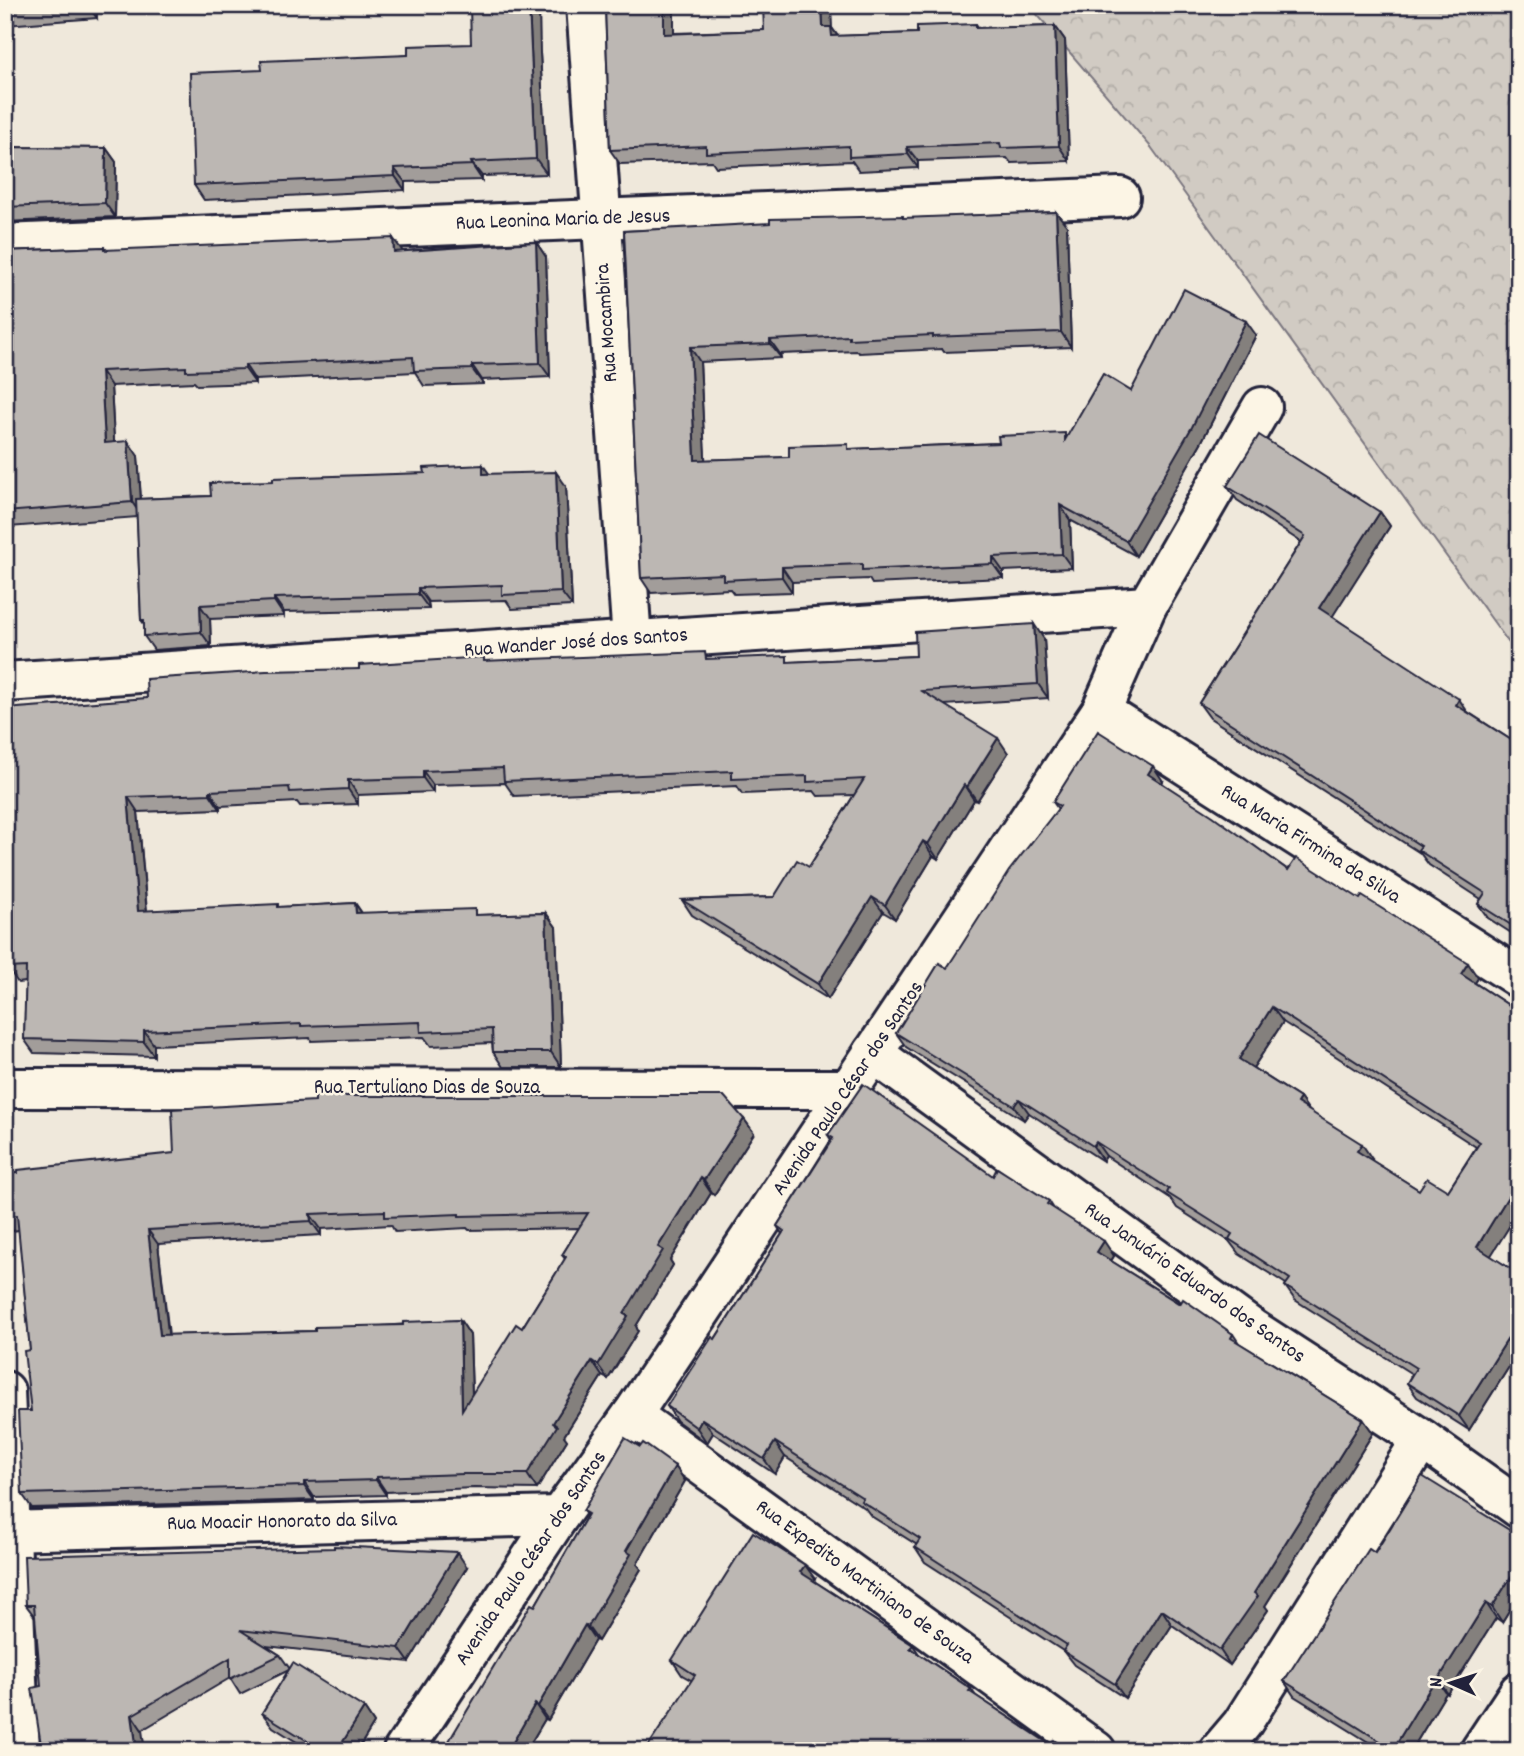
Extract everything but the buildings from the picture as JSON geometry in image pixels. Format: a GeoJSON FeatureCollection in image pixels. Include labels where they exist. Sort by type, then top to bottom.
{"type":"FeatureCollection","features":[{"type":"Feature","properties":{"kind":"street","name":"Rua Mocambira"},"geometry":{"type":"LineString","coordinates":[[586,5],[632,640]]}},
{"type":"Feature","properties":{"kind":"street","name":"Rua Leonina Maria de Jesus"},"geometry":{"type":"LineString","coordinates":[[5,244],[1120,197]]}},
{"type":"Feature","properties":{"kind":"street","name":"Avenida Paulo César dos Santos"},"geometry":{"type":"LineString","coordinates":[[403,1751],[559,1516],[632,1415],[1101,711],[1147,606],[1262,407]]}},
{"type":"Feature","properties":{"kind":"street","name":"Rua Wander José dos Santos"},"geometry":{"type":"LineString","coordinates":[[5,682],[1147,606]]}},
{"type":"Feature","properties":{"kind":"street","name":"Rua Maria Firmina da Silva"},"geometry":{"type":"LineString","coordinates":[[1101,711],[1519,978]]}},
{"type":"Feature","properties":{"kind":"street","name":"Rua Januário Eduardo dos Santos"},"geometry":{"type":"LineString","coordinates":[[873,1053],[1254,1330],[1422,1439],[1519,1508]]}},
{"type":"Feature","properties":{"kind":"street","name":"Rua Tertuliano Dias de Souza"},"geometry":{"type":"LineString","coordinates":[[5,1088],[848,1089]]}},
{"type":"Feature","properties":{"kind":"street"},"geometry":{"type":"LineString","coordinates":[[5,1391],[7,1531],[20,1751]]}},
{"type":"Feature","properties":{"kind":"street","name":"Rua Expedito Martiniano de Souza"},"geometry":{"type":"LineString","coordinates":[[632,1415],[1097,1751]]}},
{"type":"Feature","properties":{"kind":"street"},"geometry":{"type":"LineString","coordinates":[[1219,1751],[1242,1724],[1422,1439]]}},
{"type":"Feature","properties":{"kind":"street","name":"Rua Moacir Honorato da Silva"},"geometry":{"type":"LineString","coordinates":[[7,1531],[559,1516]]}},
{"type":"Feature","properties":{"kind":"street"},"geometry":{"type":"LineString","coordinates":[[1480,1751],[1519,1692]]}},
{"type":"Feature","properties":{"kind":"green space"},"geometry":{"type":"Polygon","coordinates":[[[1029,5],[1519,5],[1519,657],[1151,147],[1029,5]]]}}]}
